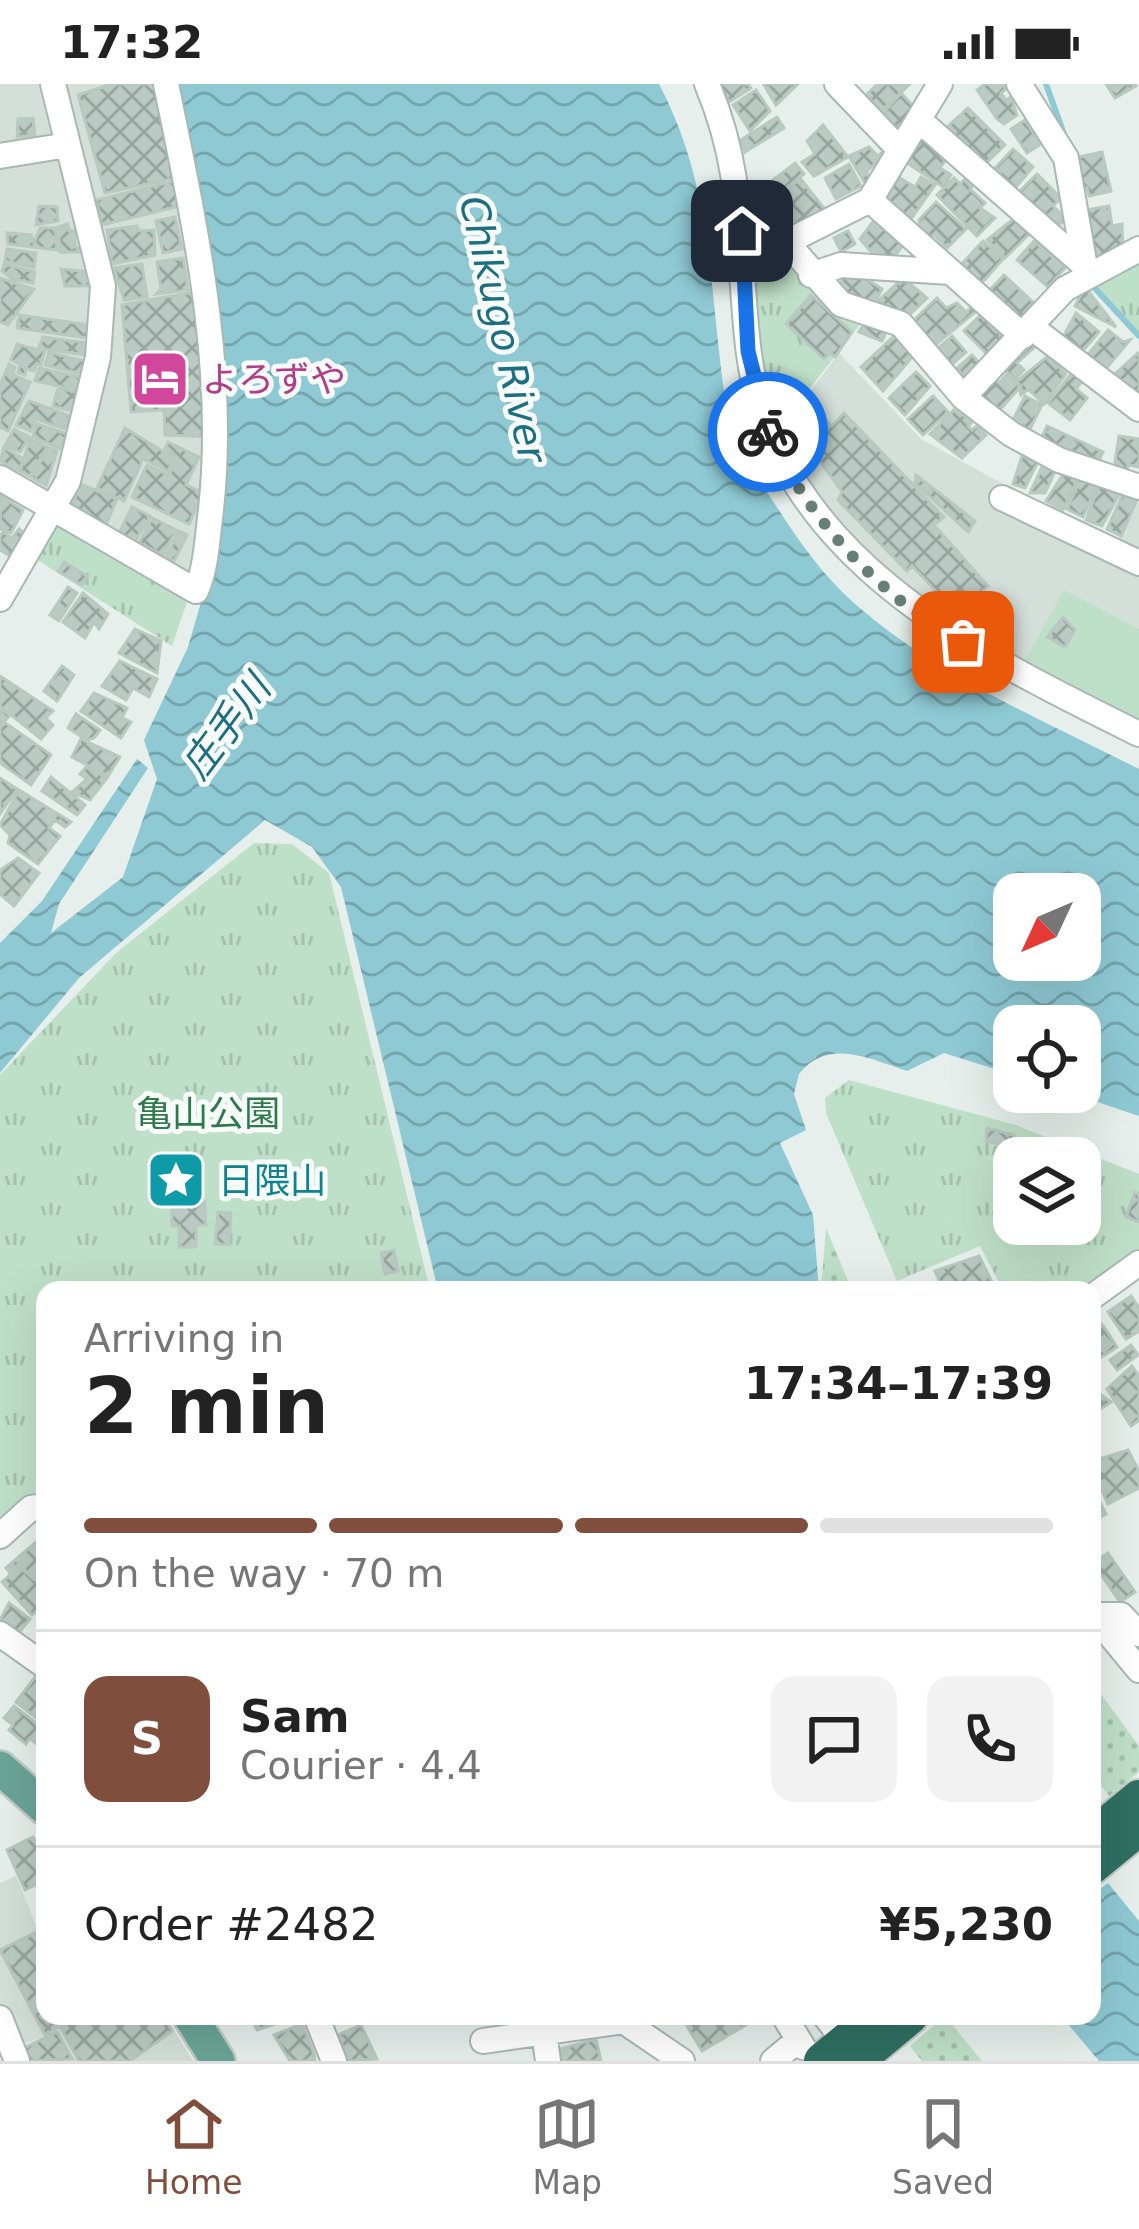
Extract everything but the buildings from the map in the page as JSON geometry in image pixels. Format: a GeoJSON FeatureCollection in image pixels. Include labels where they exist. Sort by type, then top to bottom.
{"type":"FeatureCollection","features":[{"type":"Feature","properties":{"kind":"highway"},"geometry":{"type":"LineString","coordinates":[[1101,1830],[1139,1798]]}},
{"type":"Feature","properties":{"kind":"highway"},"geometry":{"type":"LineString","coordinates":[[1101,1859],[1139,1828]]}},
{"type":"Feature","properties":{"kind":"highway"},"geometry":{"type":"LineString","coordinates":[[843,2044],[888,2025]]}},
{"type":"Feature","properties":{"kind":"main road"},"geometry":{"type":"LineString","coordinates":[[0,1768],[36,1800]]}},
{"type":"Feature","properties":{"kind":"main road"},"geometry":{"type":"LineString","coordinates":[[196,2025],[218,2061]]}},
{"type":"Feature","properties":{"kind":"street"},"geometry":{"type":"LineString","coordinates":[[0,599],[68,481],[98,357],[103,286],[53,84]]}},
{"type":"Feature","properties":{"kind":"street"},"geometry":{"type":"LineString","coordinates":[[0,478],[196,591],[216,464],[215,404],[203,286],[166,84]]}},
{"type":"Feature","properties":{"kind":"street"},"geometry":{"type":"LineString","coordinates":[[707,84],[736,166],[748,351],[765,426],[778,455],[845,548],[948,634],[1139,734]]}},
{"type":"Feature","properties":{"kind":"street"},"geometry":{"type":"LineString","coordinates":[[837,84],[900,150]]}},
{"type":"Feature","properties":{"kind":"street"},"geometry":{"type":"LineString","coordinates":[[745,263],[869,200],[940,84]]}},
{"type":"Feature","properties":{"kind":"street"},"geometry":{"type":"LineString","coordinates":[[1019,84],[1066,158],[1085,270]]}},
{"type":"Feature","properties":{"kind":"street"},"geometry":{"type":"LineString","coordinates":[[919,120],[1085,270]]}},
{"type":"Feature","properties":{"kind":"street"},"geometry":{"type":"LineString","coordinates":[[0,156],[68,145]]}},
{"type":"Feature","properties":{"kind":"street"},"geometry":{"type":"LineString","coordinates":[[869,200],[1027,331],[1139,409]]}},
{"type":"Feature","properties":{"kind":"street"},"geometry":{"type":"LineString","coordinates":[[788,244],[841,304],[901,324],[963,397],[1011,434],[1058,460],[1139,487]]}},
{"type":"Feature","properties":{"kind":"street"},"geometry":{"type":"LineString","coordinates":[[963,397],[1085,270],[1139,249]]}},
{"type":"Feature","properties":{"kind":"street"},"geometry":{"type":"LineString","coordinates":[[811,274],[841,265],[952,272]]}},
{"type":"Feature","properties":{"kind":"street"},"geometry":{"type":"LineString","coordinates":[[1002,498],[1139,563]]}},
{"type":"Feature","properties":{"kind":"street"},"geometry":{"type":"LineString","coordinates":[[1101,1291],[1138,1268]]}},
{"type":"Feature","properties":{"kind":"street"},"geometry":{"type":"LineString","coordinates":[[0,1536],[36,1507]]}},
{"type":"Feature","properties":{"kind":"street"},"geometry":{"type":"LineString","coordinates":[[1101,1614],[1121,1615],[1139,1634]]}},
{"type":"Feature","properties":{"kind":"street"},"geometry":{"type":"LineString","coordinates":[[1101,1624],[1139,1670]]}},
{"type":"Feature","properties":{"kind":"street"},"geometry":{"type":"LineString","coordinates":[[0,1634],[36,1660]]}},
{"type":"Feature","properties":{"kind":"street"},"geometry":{"type":"LineString","coordinates":[[0,2018],[17,2061]]}},
{"type":"Feature","properties":{"kind":"street"},"geometry":{"type":"LineString","coordinates":[[320,2025],[334,2061]]}},
{"type":"Feature","properties":{"kind":"street"},"geometry":{"type":"LineString","coordinates":[[483,2041],[585,2025]]}},
{"type":"Feature","properties":{"kind":"street"},"geometry":{"type":"LineString","coordinates":[[629,2025],[682,2061]]}},
{"type":"Feature","properties":{"kind":"street"},"geometry":{"type":"LineString","coordinates":[[803,2025],[843,2044]]}},
{"type":"Feature","properties":{"kind":"street"},"geometry":{"type":"LineString","coordinates":[[544,2032],[548,2061]]}},
{"type":"Feature","properties":{"kind":"street"},"geometry":{"type":"LineString","coordinates":[[773,2061],[843,2044]]}},
{"type":"Feature","properties":{"kind":"shaded area"},"geometry":{"type":"Polygon","coordinates":[[[0,84],[52,84],[105,287],[55,84],[165,84],[215,405],[196,590],[0,477],[0,84]]]}},
{"type":"Feature","properties":{"kind":"shaded area"},"geometry":{"type":"Polygon","coordinates":[[[839,353],[921,439],[1115,545],[1139,501],[1139,726],[950,631],[849,546],[777,436],[839,353]]]}},
{"type":"Feature","properties":{"kind":"shaded area"},"geometry":{"type":"Polygon","coordinates":[[[16,1876],[36,1926],[36,2025],[171,2025],[193,2061],[73,2061],[58,2031],[15,2048],[0,2009],[0,1883],[16,1876]]]}},
{"type":"Feature","properties":{"kind":"green space"},"geometry":{"type":"Polygon","coordinates":[[[786,252],[865,318],[777,430],[766,414],[750,267],[786,252]]]}},
{"type":"Feature","properties":{"kind":"green space"},"geometry":{"type":"Polygon","coordinates":[[[1139,252],[1139,333],[1124,322],[1090,278],[1139,252]]]}},
{"type":"Feature","properties":{"kind":"green space"},"geometry":{"type":"Polygon","coordinates":[[[54,508],[190,593],[172,646],[28,554],[54,508]]]}},
{"type":"Feature","properties":{"kind":"green space"},"geometry":{"type":"Polygon","coordinates":[[[1064,590],[1139,629],[1139,721],[1025,660],[1064,590]]]}},
{"type":"Feature","properties":{"kind":"green space","name":"亀山公園"},"geometry":{"type":"Polygon","coordinates":[[[254,843],[292,844],[329,873],[428,1281],[36,1281],[36,1513],[0,1544],[0,1075],[116,953],[254,843]]]}},
{"type":"Feature","properties":{"kind":"green space"},"geometry":{"type":"Polygon","coordinates":[[[849,1080],[1046,1137],[993,1137],[993,1245],[1101,1245],[1101,1159],[1139,1174],[1139,1255],[1101,1283],[998,1281],[980,1246],[897,1281],[826,1113],[825,1098],[849,1080]]]}},
{"type":"Feature","properties":{"kind":"green space"},"geometry":{"type":"Polygon","coordinates":[[[826,1228],[848,1281],[822,1281],[826,1228]]]}},
{"type":"Feature","properties":{"kind":"green space"},"geometry":{"type":"Polygon","coordinates":[[[1101,1694],[1139,1746],[1139,1772],[1109,1796],[1101,1786],[1101,1694]]]}},
{"type":"Feature","properties":{"kind":"green space"},"geometry":{"type":"Polygon","coordinates":[[[934,2025],[952,2025],[982,2061],[922,2061],[910,2046],[934,2025]]]}},
{"type":"Feature","properties":{"kind":"water"},"geometry":{"type":"Polygon","coordinates":[[[172,84],[659,84],[691,163],[700,202],[729,416],[749,463],[798,538],[829,579],[885,629],[991,695],[1139,769],[1139,1116],[1101,1103],[1101,1005],[993,1005],[993,1068],[944,1053],[907,1071],[864,1057],[836,1054],[810,1063],[799,1074],[794,1094],[806,1130],[780,1143],[813,1215],[818,1281],[436,1281],[341,887],[312,847],[265,820],[79,978],[0,1073],[0,943],[42,901],[137,759],[148,768],[59,904],[51,933],[123,877],[157,779],[144,740],[188,647],[206,585],[221,470],[172,84]]]}},
{"type":"Feature","properties":{"kind":"water"},"geometry":{"type":"Polygon","coordinates":[[[1108,1883],[1139,1921],[1139,2061],[1099,2061],[1069,2025],[1101,2025],[1101,1888],[1108,1883]]]}},
{"type":"Feature","properties":{"kind":"waterway"},"geometry":{"type":"LineString","coordinates":[[1046,84],[1065,137]]}},
{"type":"Feature","properties":{"kind":"waterway"},"geometry":{"type":"LineString","coordinates":[[1091,284],[1139,336]]}},
{"type":"Feature","properties":{"kind":"way so far"},"geometry":{"type":"LineString","coordinates":[[768,432],[778,455],[845,548],[888,588],[963,642]]}},
{"type":"Feature","properties":{"kind":"place","name":"よろずや"},"geometry":{"type":"Point","coordinates":[160,379]}},
{"type":"Feature","properties":{"kind":"place","name":"日隈山"},"geometry":{"type":"Point","coordinates":[176,1180]}},
{"type":"Feature","properties":{"kind":"route"},"geometry":{"type":"LineString","coordinates":[[742,231],[748,351],[768,432]]}},
{"type":"Feature","properties":{"kind":"water label","name":"Chikugo River"},"geometry":{"type":"Point","coordinates":[503,329]}},
{"type":"Feature","properties":{"kind":"water label","name":"庄手川"},"geometry":{"type":"Point","coordinates":[226,727]}}]}
